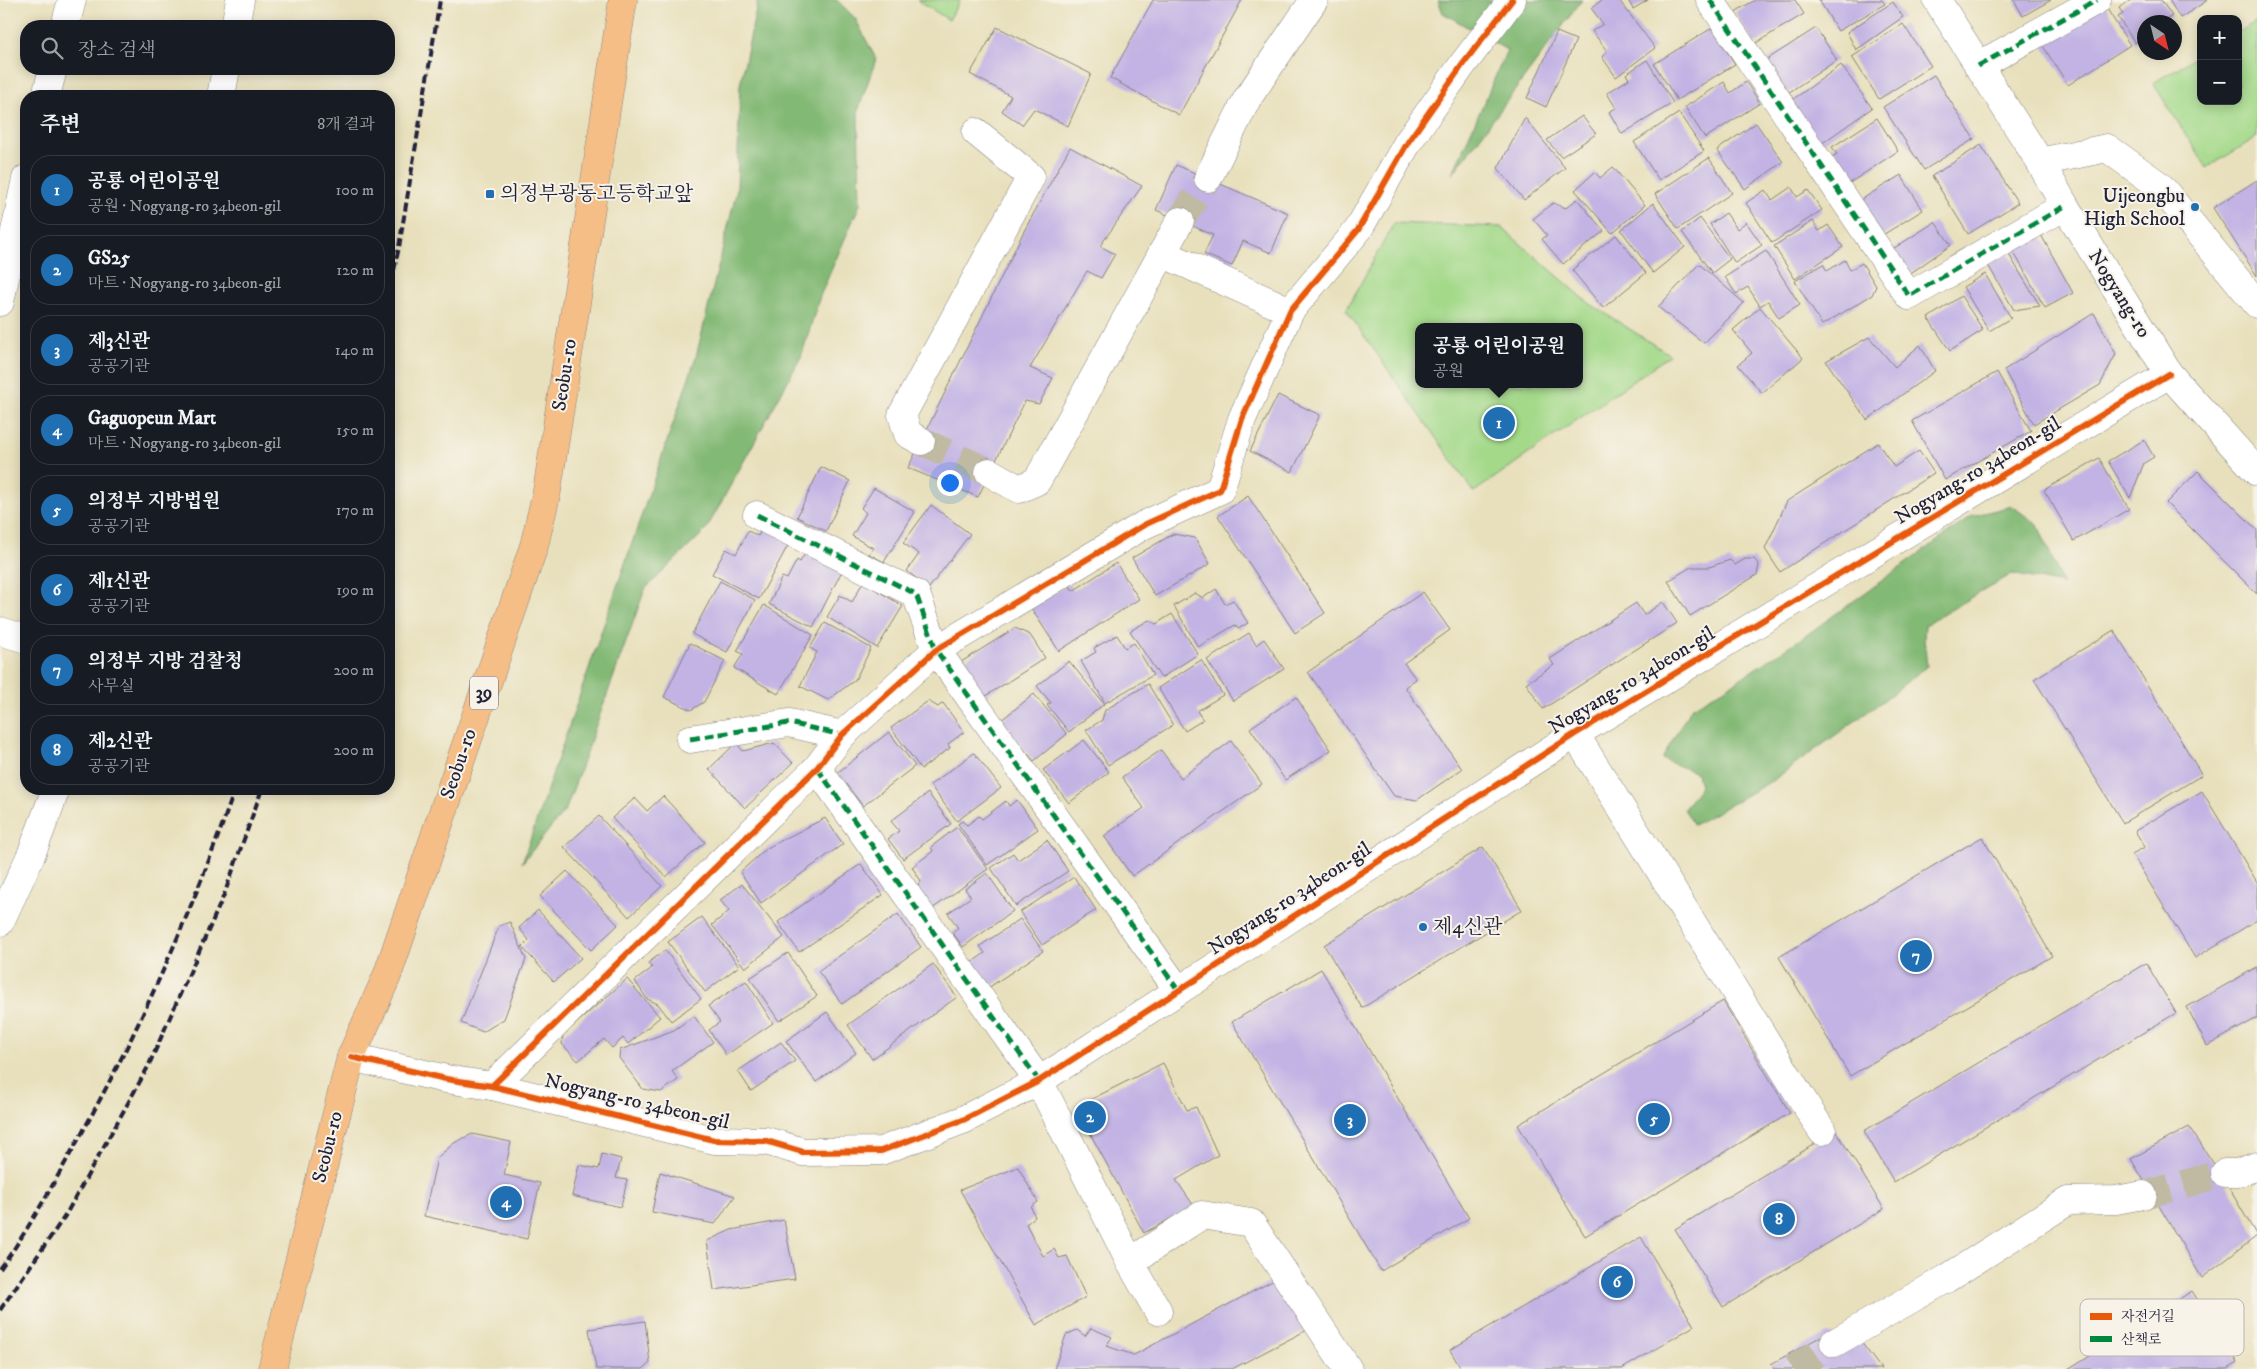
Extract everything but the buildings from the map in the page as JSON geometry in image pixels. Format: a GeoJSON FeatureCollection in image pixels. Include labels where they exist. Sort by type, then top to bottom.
{"type":"FeatureCollection","features":[{"type":"Feature","properties":{"kind":"main road","name":"Seobu-ro"},"geometry":{"type":"LineString","coordinates":[[272,1369],[351,1057],[387,976],[534,546],[547,491],[623,0]]}},
{"type":"Feature","properties":{"kind":"street"},"geometry":{"type":"LineString","coordinates":[[67,20],[72,0]]}},
{"type":"Feature","properties":{"kind":"street"},"geometry":{"type":"LineString","coordinates":[[236,20],[240,0]]}},
{"type":"Feature","properties":{"kind":"street"},"geometry":{"type":"LineString","coordinates":[[1208,178],[1247,99],[1314,0]]}},
{"type":"Feature","properties":{"kind":"street"},"geometry":{"type":"LineString","coordinates":[[492,1086],[817,768],[842,735],[936,650],[1144,525],[1220,490],[1242,418],[1290,311],[1358,230],[1408,142],[1462,64],[1512,0]]}},
{"type":"Feature","properties":{"kind":"street"},"geometry":{"type":"LineString","coordinates":[[1710,0],[1909,296],[2065,206]]}},
{"type":"Feature","properties":{"kind":"street","name":"Nogyang-ro"},"geometry":{"type":"LineString","coordinates":[[1937,0],[2040,162],[2065,206],[2169,374],[2257,472]]}},
{"type":"Feature","properties":{"kind":"street"},"geometry":{"type":"LineString","coordinates":[[1978,66],[2097,0]]}},
{"type":"Feature","properties":{"kind":"street"},"geometry":{"type":"LineString","coordinates":[[48,90],[51,75]]}},
{"type":"Feature","properties":{"kind":"street"},"geometry":{"type":"LineString","coordinates":[[222,90],[225,75]]}},
{"type":"Feature","properties":{"kind":"street"},"geometry":{"type":"LineString","coordinates":[[921,442],[908,434],[902,415],[1031,177],[976,132]]}},
{"type":"Feature","properties":{"kind":"street"},"geometry":{"type":"LineString","coordinates":[[2040,162],[2107,148],[2160,186],[2257,304]]}},
{"type":"Feature","properties":{"kind":"street"},"geometry":{"type":"LineString","coordinates":[[0,302],[20,207]]}},
{"type":"Feature","properties":{"kind":"street"},"geometry":{"type":"LineString","coordinates":[[989,472],[1019,489],[1037,481],[1180,221]]}},
{"type":"Feature","properties":{"kind":"street"},"geometry":{"type":"LineString","coordinates":[[1162,253],[1290,311]]}},
{"type":"Feature","properties":{"kind":"street","name":"Nogyang-ro 34beon-gil"},"geometry":{"type":"LineString","coordinates":[[351,1057],[446,1079],[492,1086],[714,1140],[766,1142],[803,1152],[881,1151],[963,1120],[1039,1081],[1575,734],[2169,374]]}},
{"type":"Feature","properties":{"kind":"street"},"geometry":{"type":"LineString","coordinates":[[757,515],[916,594],[936,650],[1178,990]]}},
{"type":"Feature","properties":{"kind":"street"},"geometry":{"type":"LineString","coordinates":[[0,631],[20,636]]}},
{"type":"Feature","properties":{"kind":"street"},"geometry":{"type":"LineString","coordinates":[[690,739],[789,724],[842,735]]}},
{"type":"Feature","properties":{"kind":"street"},"geometry":{"type":"LineString","coordinates":[[1575,734],[1822,1131]]}},
{"type":"Feature","properties":{"kind":"street"},"geometry":{"type":"LineString","coordinates":[[817,768],[1039,1081],[1130,1262],[1158,1311]]}},
{"type":"Feature","properties":{"kind":"street"},"geometry":{"type":"LineString","coordinates":[[0,922],[31,855],[54,795]]}},
{"type":"Feature","properties":{"kind":"street"},"geometry":{"type":"LineString","coordinates":[[2225,1173],[2237,1173],[2257,1166]]}},
{"type":"Feature","properties":{"kind":"street"},"geometry":{"type":"LineString","coordinates":[[1834,1343],[1946,1279],[2068,1201],[2116,1200],[2143,1195]]}},
{"type":"Feature","properties":{"kind":"street"},"geometry":{"type":"LineString","coordinates":[[1130,1262],[1202,1215],[1251,1223],[1348,1369]]}},
{"type":"Feature","properties":{"kind":"green space"},"geometry":{"type":"Polygon","coordinates":[[[758,0],[837,0],[855,18],[876,59],[858,111],[860,204],[820,296],[801,357],[706,530],[645,589],[566,809],[522,863],[696,357],[737,190],[740,85],[758,0]]]}},
{"type":"Feature","properties":{"kind":"green space"},"geometry":{"type":"Polygon","coordinates":[[[917,0],[960,0],[949,20],[917,0]]]}},
{"type":"Feature","properties":{"kind":"green space"},"geometry":{"type":"Polygon","coordinates":[[[1438,0],[1582,0],[1452,175],[1507,50],[1443,13],[1438,0]]]}},
{"type":"Feature","properties":{"kind":"green space"},"geometry":{"type":"Polygon","coordinates":[[[2257,21],[2257,137],[2207,168],[2153,83],[2197,56],[2197,105],[2242,105],[2242,30],[2257,21]]]}},
{"type":"Feature","properties":{"kind":"green space"},"geometry":{"type":"Polygon","coordinates":[[[1394,223],[1501,227],[1589,303],[1670,355],[1474,492],[1346,310],[1394,223]]]}},
{"type":"Feature","properties":{"kind":"green space"},"geometry":{"type":"Polygon","coordinates":[[[2012,506],[2038,525],[2063,584],[2012,574],[1925,625],[1924,638],[1927,666],[1884,700],[1775,779],[1694,825],[1684,809],[1700,787],[1697,773],[1662,759],[1691,708],[1732,684],[1805,636],[1972,516],[2012,506]]]}},
{"type":"Feature","properties":{"kind":"tunnel"},"geometry":{"type":"LineString","coordinates":[[1180,221],[1208,178]]}},
{"type":"Feature","properties":{"kind":"tunnel"},"geometry":{"type":"LineString","coordinates":[[921,441],[989,472]]}},
{"type":"Feature","properties":{"kind":"tunnel"},"geometry":{"type":"LineString","coordinates":[[2143,1195],[2225,1173]]}},
{"type":"Feature","properties":{"kind":"tunnel"},"geometry":{"type":"LineString","coordinates":[[1793,1369],[1834,1343]]}},
{"type":"Feature","properties":{"kind":"railway"},"geometry":{"type":"LineString","coordinates":[[395,265],[440,0]]}},
{"type":"Feature","properties":{"kind":"railway"},"geometry":{"type":"LineString","coordinates":[[0,1269],[44,1199],[117,1068],[181,930],[233,795]]}},
{"type":"Feature","properties":{"kind":"railway"},"geometry":{"type":"LineString","coordinates":[[0,1310],[65,1216],[148,1067],[224,895],[260,795]]}},
{"type":"Feature","properties":{"kind":"marked path"},"geometry":{"type":"LineString","coordinates":[[1710,0],[1909,296],[2065,206]]}},
{"type":"Feature","properties":{"kind":"marked path"},"geometry":{"type":"LineString","coordinates":[[1978,66],[2097,0]]}},
{"type":"Feature","properties":{"kind":"marked path"},"geometry":{"type":"LineString","coordinates":[[757,515],[916,594],[936,650],[1178,990]]}},
{"type":"Feature","properties":{"kind":"marked path"},"geometry":{"type":"LineString","coordinates":[[690,739],[789,723],[842,735]]}},
{"type":"Feature","properties":{"kind":"marked path"},"geometry":{"type":"LineString","coordinates":[[817,768],[1039,1081]]}},
{"type":"Feature","properties":{"kind":"cycle path"},"geometry":{"type":"LineString","coordinates":[[492,1086],[817,768],[842,735],[936,650],[1144,525],[1220,490],[1242,419],[1290,311],[1358,230],[1408,142],[1463,64],[1512,0]]}},
{"type":"Feature","properties":{"kind":"cycle path"},"geometry":{"type":"LineString","coordinates":[[351,1057],[446,1079],[492,1086],[714,1140],[766,1141],[803,1152],[881,1151],[963,1120],[1039,1081],[1575,734],[2169,374]]}},
{"type":"Feature","properties":{"kind":"place","name":"의정부광동고등학교앞"},"geometry":{"type":"Point","coordinates":[490,194]}},
{"type":"Feature","properties":{"kind":"place","name":"Uijeongbu High School"},"geometry":{"type":"Point","coordinates":[2195,207]}},
{"type":"Feature","properties":{"kind":"place","name":"공룡 어린이공원"},"geometry":{"type":"Point","coordinates":[1499,423]}},
{"type":"Feature","properties":{"kind":"place","name":"제4신관"},"geometry":{"type":"Point","coordinates":[1423,927]}},
{"type":"Feature","properties":{"kind":"place","name":"의정부 지방 검찰청"},"geometry":{"type":"Point","coordinates":[1916,956]}},
{"type":"Feature","properties":{"kind":"place","name":"GS25"},"geometry":{"type":"Point","coordinates":[1090,1117]}},
{"type":"Feature","properties":{"kind":"place","name":"의정부 지방법원"},"geometry":{"type":"Point","coordinates":[1654,1119]}},
{"type":"Feature","properties":{"kind":"place","name":"제3신관"},"geometry":{"type":"Point","coordinates":[1350,1120]}},
{"type":"Feature","properties":{"kind":"place","name":"Gaguopeun Mart"},"geometry":{"type":"Point","coordinates":[506,1202]}},
{"type":"Feature","properties":{"kind":"place","name":"제2신관"},"geometry":{"type":"Point","coordinates":[1779,1219]}},
{"type":"Feature","properties":{"kind":"place","name":"제1신관"},"geometry":{"type":"Point","coordinates":[1617,1282]}}]}
